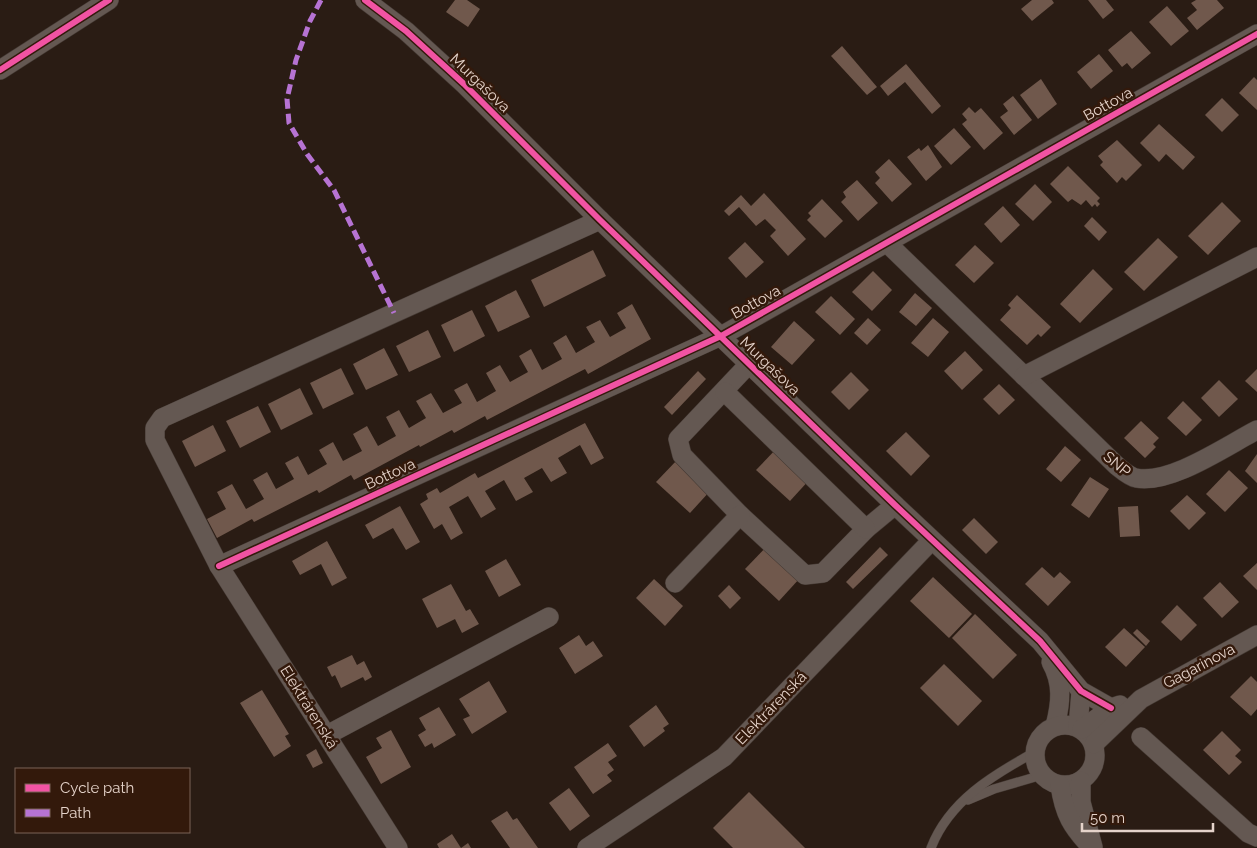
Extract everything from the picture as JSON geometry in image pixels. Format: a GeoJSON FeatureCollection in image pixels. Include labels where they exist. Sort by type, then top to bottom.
{"type":"FeatureCollection","features":[{"type":"Feature","properties":{"kind":"street"},"geometry":{"type":"LineString","coordinates":[[0,70],[109,0]]}},
{"type":"Feature","properties":{"kind":"street","name":"Murgašova"},"geometry":{"type":"LineString","coordinates":[[366,0],[422,45],[895,505],[1040,641],[1081,691],[1111,708]]}},
{"type":"Feature","properties":{"kind":"street","name":"Bottova"},"geometry":{"type":"LineString","coordinates":[[219,566],[721,336],[1257,34]]}},
{"type":"Feature","properties":{"kind":"street"},"geometry":{"type":"LineString","coordinates":[[219,566],[155,440],[155,428],[162,418],[600,220]]}},
{"type":"Feature","properties":{"kind":"street","name":"SNP"},"geometry":{"type":"LineString","coordinates":[[887,243],[1117,466],[1134,478],[1154,480],[1173,474],[1257,430]]}},
{"type":"Feature","properties":{"kind":"street"},"geometry":{"type":"LineString","coordinates":[[1024,376],[1257,257]]}},
{"type":"Feature","properties":{"kind":"street"},"geometry":{"type":"LineString","coordinates":[[749,364],[725,392],[678,439],[682,455],[740,515],[805,574],[823,573],[866,529],[895,505]]}},
{"type":"Feature","properties":{"kind":"street"},"geometry":{"type":"LineString","coordinates":[[725,392],[866,529]]}},
{"type":"Feature","properties":{"kind":"street"},"geometry":{"type":"LineString","coordinates":[[675,583],[740,515]]}},
{"type":"Feature","properties":{"kind":"street","name":"Elektrárenská"},"geometry":{"type":"LineString","coordinates":[[587,848],[724,758],[932,540]]}},
{"type":"Feature","properties":{"kind":"street","name":"Elektrárenská"},"geometry":{"type":"LineString","coordinates":[[219,566],[398,848]]}},
{"type":"Feature","properties":{"kind":"street"},"geometry":{"type":"LineString","coordinates":[[326,735],[549,617]]}},
{"type":"Feature","properties":{"kind":"street","name":"Gagarinova"},"geometry":{"type":"LineString","coordinates":[[1080,728],[1111,708],[1141,699],[1257,635]]}},
{"type":"Feature","properties":{"kind":"street","name":"Murgašova"},"geometry":{"type":"LineString","coordinates":[[1040,641],[1058,673],[1060,705],[1055,726]]}},
{"type":"Feature","properties":{"kind":"street"},"geometry":{"type":"LineString","coordinates":[[1080,728],[1081,691]]}},
{"type":"Feature","properties":{"kind":"street","name":"Gagarinova"},"geometry":{"type":"LineString","coordinates":[[1094,744],[1141,699]]}},
{"type":"Feature","properties":{"kind":"street"},"geometry":{"type":"LineString","coordinates":[[1064,724],[1080,728],[1094,744],[1095,761],[1092,769],[1080,782],[1070,785],[1060,785],[1042,775],[1035,760],[1035,752],[1041,736],[1055,726],[1064,724]]}},
{"type":"Feature","properties":{"kind":"street"},"geometry":{"type":"LineString","coordinates":[[1141,737],[1254,837]]}},
{"type":"Feature","properties":{"kind":"street"},"geometry":{"type":"LineString","coordinates":[[1080,782],[1080,802],[1092,848]]}},
{"type":"Feature","properties":{"kind":"street"},"geometry":{"type":"LineString","coordinates":[[1060,785],[1063,805],[1073,829],[1092,848]]}},
{"type":"Feature","properties":{"kind":"lane"},"geometry":{"type":"LineString","coordinates":[[931,848],[938,830],[958,804],[994,774],[1035,752]]}},
{"type":"Feature","properties":{"kind":"lane"},"geometry":{"type":"LineString","coordinates":[[958,804],[994,789],[1042,775]]}},
{"type":"Feature","properties":{"kind":"building"},"geometry":{"type":"Polygon","coordinates":[[[455,0],[467,0],[480,9],[468,27],[446,12],[455,0]]]}},
{"type":"Feature","properties":{"kind":"building"},"geometry":{"type":"Polygon","coordinates":[[[1032,0],[1052,0],[1054,3],[1032,21],[1021,9],[1032,0]]]}},
{"type":"Feature","properties":{"kind":"building"},"geometry":{"type":"Polygon","coordinates":[[[1088,0],[1106,0],[1114,10],[1103,19],[1088,0]]]}},
{"type":"Feature","properties":{"kind":"building"},"geometry":{"type":"Polygon","coordinates":[[[1196,0],[1217,0],[1224,8],[1197,30],[1187,18],[1197,10],[1191,3],[1196,0]]]}},
{"type":"Feature","properties":{"kind":"building"},"geometry":{"type":"Polygon","coordinates":[[[1167,6],[1189,31],[1171,46],[1149,22],[1167,6]]]}},
{"type":"Feature","properties":{"kind":"building"},"geometry":{"type":"Polygon","coordinates":[[[1131,31],[1151,53],[1132,69],[1127,63],[1122,67],[1108,50],[1131,31]]]}},
{"type":"Feature","properties":{"kind":"building"},"geometry":{"type":"Polygon","coordinates":[[[842,46],[877,87],[867,95],[831,56],[842,46]]]}},
{"type":"Feature","properties":{"kind":"building"},"geometry":{"type":"Polygon","coordinates":[[[1099,54],[1113,71],[1091,89],[1077,72],[1099,54]]]}},
{"type":"Feature","properties":{"kind":"building"},"geometry":{"type":"Polygon","coordinates":[[[906,64],[941,106],[932,114],[905,82],[888,96],[880,86],[906,64]]]}},
{"type":"Feature","properties":{"kind":"building"},"geometry":{"type":"Polygon","coordinates":[[[1254,77],[1257,80],[1257,110],[1239,93],[1254,77]]]}},
{"type":"Feature","properties":{"kind":"building"},"geometry":{"type":"Polygon","coordinates":[[[1041,79],[1057,104],[1038,119],[1020,95],[1041,79]]]}},
{"type":"Feature","properties":{"kind":"building"},"geometry":{"type":"Polygon","coordinates":[[[1013,96],[1032,120],[1014,135],[1000,117],[1008,111],[1003,104],[1013,96]]]}},
{"type":"Feature","properties":{"kind":"building"},"geometry":{"type":"Polygon","coordinates":[[[1222,98],[1239,115],[1222,132],[1205,115],[1222,98]]]}},
{"type":"Feature","properties":{"kind":"building"},"geometry":{"type":"Polygon","coordinates":[[[969,107],[975,113],[981,108],[1003,133],[984,150],[962,124],[967,120],[962,114],[969,107]]]}},
{"type":"Feature","properties":{"kind":"building"},"geometry":{"type":"Polygon","coordinates":[[[1159,124],[1195,157],[1183,170],[1166,154],[1159,162],[1140,143],[1159,124]]]}},
{"type":"Feature","properties":{"kind":"building"},"geometry":{"type":"Polygon","coordinates":[[[954,128],[971,147],[951,165],[934,146],[954,128]]]}},
{"type":"Feature","properties":{"kind":"building"},"geometry":{"type":"Polygon","coordinates":[[[1117,140],[1142,165],[1126,181],[1122,177],[1117,183],[1100,165],[1103,162],[1098,156],[1117,140]]]}},
{"type":"Feature","properties":{"kind":"building"},"geometry":{"type":"Polygon","coordinates":[[[928,145],[942,167],[926,181],[907,157],[919,148],[921,151],[928,145]]]}},
{"type":"Feature","properties":{"kind":"building"},"geometry":{"type":"Polygon","coordinates":[[[889,159],[912,184],[892,202],[875,183],[880,178],[875,172],[889,159]]]}},
{"type":"Feature","properties":{"kind":"building"},"geometry":{"type":"Polygon","coordinates":[[[1068,166],[1100,198],[1097,201],[1100,204],[1097,207],[1095,204],[1092,207],[1086,200],[1081,205],[1072,199],[1068,202],[1050,184],[1068,166]]]}},
{"type":"Feature","properties":{"kind":"building"},"geometry":{"type":"Polygon","coordinates":[[[857,180],[878,203],[858,221],[841,202],[846,197],[843,192],[857,180]]]}},
{"type":"Feature","properties":{"kind":"building"},"geometry":{"type":"Polygon","coordinates":[[[1035,184],[1052,202],[1033,221],[1015,204],[1035,184]]]}},
{"type":"Feature","properties":{"kind":"building"},"geometry":{"type":"Polygon","coordinates":[[[764,193],[806,239],[788,256],[770,236],[776,230],[765,219],[756,226],[739,207],[729,216],[724,211],[741,195],[751,206],[764,193]]]}},
{"type":"Feature","properties":{"kind":"building"},"geometry":{"type":"Polygon","coordinates":[[[822,199],[843,221],[825,238],[807,220],[811,216],[808,213],[822,199]]]}},
{"type":"Feature","properties":{"kind":"building"},"geometry":{"type":"Polygon","coordinates":[[[1222,202],[1241,221],[1208,255],[1188,236],[1222,202]]]}},
{"type":"Feature","properties":{"kind":"building"},"geometry":{"type":"Polygon","coordinates":[[[1003,206],[1020,225],[1001,243],[984,224],[1003,206]]]}},
{"type":"Feature","properties":{"kind":"building"},"geometry":{"type":"Polygon","coordinates":[[[1092,217],[1107,232],[1099,241],[1084,226],[1092,217]]]}},
{"type":"Feature","properties":{"kind":"building"},"geometry":{"type":"Polygon","coordinates":[[[1158,238],[1178,257],[1144,291],[1124,272],[1158,238]]]}},
{"type":"Feature","properties":{"kind":"building"},"geometry":{"type":"Polygon","coordinates":[[[745,242],[764,262],[746,278],[728,258],[745,242]]]}},
{"type":"Feature","properties":{"kind":"building"},"geometry":{"type":"Polygon","coordinates":[[[975,245],[994,263],[974,283],[955,265],[975,245]]]}},
{"type":"Feature","properties":{"kind":"building"},"geometry":{"type":"Polygon","coordinates":[[[593,250],[606,276],[544,307],[531,280],[593,250]]]}},
{"type":"Feature","properties":{"kind":"building"},"geometry":{"type":"Polygon","coordinates":[[[1093,269],[1113,289],[1080,323],[1060,304],[1093,269]]]}},
{"type":"Feature","properties":{"kind":"building"},"geometry":{"type":"Polygon","coordinates":[[[873,271],[892,290],[872,311],[852,292],[873,271]]]}},
{"type":"Feature","properties":{"kind":"building"},"geometry":{"type":"Polygon","coordinates":[[[516,290],[530,317],[498,332],[485,306],[516,290]]]}},
{"type":"Feature","properties":{"kind":"building"},"geometry":{"type":"Polygon","coordinates":[[[915,293],[932,308],[916,326],[899,312],[915,293]]]}},
{"type":"Feature","properties":{"kind":"building"},"geometry":{"type":"Polygon","coordinates":[[[1017,295],[1051,327],[1041,337],[1038,334],[1027,345],[1000,320],[1011,308],[1008,305],[1017,295]]]}},
{"type":"Feature","properties":{"kind":"building"},"geometry":{"type":"Polygon","coordinates":[[[831,296],[855,319],[840,335],[815,312],[831,296]]]}},
{"type":"Feature","properties":{"kind":"building"},"geometry":{"type":"Polygon","coordinates":[[[632,304],[651,339],[588,374],[585,369],[487,420],[485,416],[454,433],[452,430],[420,447],[419,445],[354,480],[351,475],[319,493],[317,490],[254,522],[252,519],[217,538],[207,519],[226,509],[217,492],[232,484],[246,509],[264,499],[253,480],[267,472],[276,489],[294,479],[285,463],[298,456],[308,475],[327,464],[319,450],[333,442],[343,461],[362,451],[353,434],[367,426],[378,446],[396,436],[386,417],[399,410],[409,428],[426,418],[416,401],[431,393],[443,413],[462,403],[454,390],[467,383],[477,402],[496,391],[486,373],[500,365],[510,382],[528,372],[519,356],[531,349],[542,370],[562,359],[553,343],[566,335],[576,353],[595,342],[586,327],[600,320],[610,337],[626,328],[617,313],[632,304]]]}},
{"type":"Feature","properties":{"kind":"building"},"geometry":{"type":"Polygon","coordinates":[[[472,310],[485,336],[454,352],[441,325],[472,310]]]}},
{"type":"Feature","properties":{"kind":"building"},"geometry":{"type":"Polygon","coordinates":[[[868,318],[881,330],[867,345],[854,333],[868,318]]]}},
{"type":"Feature","properties":{"kind":"building"},"geometry":{"type":"Polygon","coordinates":[[[933,318],[949,332],[928,357],[911,343],[933,318]]]}},
{"type":"Feature","properties":{"kind":"building"},"geometry":{"type":"Polygon","coordinates":[[[794,321],[815,340],[792,365],[771,347],[794,321]]]}},
{"type":"Feature","properties":{"kind":"building"},"geometry":{"type":"Polygon","coordinates":[[[428,330],[441,357],[409,372],[396,346],[428,330]]]}},
{"type":"Feature","properties":{"kind":"building"},"geometry":{"type":"Polygon","coordinates":[[[384,348],[398,375],[366,390],[353,364],[384,348]]]}},
{"type":"Feature","properties":{"kind":"building"},"geometry":{"type":"Polygon","coordinates":[[[965,351],[983,370],[962,390],[944,371],[965,351]]]}},
{"type":"Feature","properties":{"kind":"building"},"geometry":{"type":"Polygon","coordinates":[[[341,368],[354,394],[323,409],[310,383],[341,368]]]}},
{"type":"Feature","properties":{"kind":"building"},"geometry":{"type":"Polygon","coordinates":[[[1257,369],[1257,392],[1245,381],[1257,369]]]}},
{"type":"Feature","properties":{"kind":"building"},"geometry":{"type":"Polygon","coordinates":[[[698,371],[706,379],[672,415],[664,407],[698,371]]]}},
{"type":"Feature","properties":{"kind":"building"},"geometry":{"type":"Polygon","coordinates":[[[851,372],[869,390],[849,410],[831,392],[851,372]]]}},
{"type":"Feature","properties":{"kind":"building"},"geometry":{"type":"Polygon","coordinates":[[[1219,380],[1238,399],[1219,417],[1201,398],[1219,380]]]}},
{"type":"Feature","properties":{"kind":"building"},"geometry":{"type":"Polygon","coordinates":[[[999,384],[1015,400],[999,415],[983,399],[999,384]]]}},
{"type":"Feature","properties":{"kind":"building"},"geometry":{"type":"Polygon","coordinates":[[[300,388],[313,414],[281,430],[268,404],[300,388]]]}},
{"type":"Feature","properties":{"kind":"building"},"geometry":{"type":"Polygon","coordinates":[[[1183,401],[1202,420],[1186,436],[1167,418],[1183,401]]]}},
{"type":"Feature","properties":{"kind":"building"},"geometry":{"type":"Polygon","coordinates":[[[258,406],[271,432],[240,448],[226,421],[258,406]]]}},
{"type":"Feature","properties":{"kind":"building"},"geometry":{"type":"Polygon","coordinates":[[[1141,421],[1159,438],[1153,444],[1156,447],[1145,458],[1124,438],[1141,421]]]}},
{"type":"Feature","properties":{"kind":"building"},"geometry":{"type":"Polygon","coordinates":[[[585,423],[604,458],[591,465],[580,445],[558,458],[567,473],[551,482],[542,468],[524,478],[533,492],[516,501],[504,480],[485,491],[496,509],[481,518],[468,496],[449,507],[463,533],[451,540],[442,524],[434,529],[420,504],[428,499],[426,494],[437,488],[440,493],[475,473],[478,478],[585,423]]]}},
{"type":"Feature","properties":{"kind":"building"},"geometry":{"type":"Polygon","coordinates":[[[213,425],[226,451],[195,467],[182,441],[213,425]]]}},
{"type":"Feature","properties":{"kind":"building"},"geometry":{"type":"Polygon","coordinates":[[[906,432],[930,456],[911,476],[886,451],[906,432]]]}},
{"type":"Feature","properties":{"kind":"building"},"geometry":{"type":"Polygon","coordinates":[[[1065,446],[1081,460],[1061,482],[1046,469],[1065,446]]]}},
{"type":"Feature","properties":{"kind":"building"},"geometry":{"type":"Polygon","coordinates":[[[778,447],[811,478],[790,501],[756,470],[778,447]]]}},
{"type":"Feature","properties":{"kind":"building"},"geometry":{"type":"Polygon","coordinates":[[[1257,454],[1257,483],[1245,471],[1257,454]]]}},
{"type":"Feature","properties":{"kind":"building"},"geometry":{"type":"Polygon","coordinates":[[[678,459],[711,490],[690,513],[656,482],[678,459]]]}},
{"type":"Feature","properties":{"kind":"building"},"geometry":{"type":"Polygon","coordinates":[[[1229,470],[1248,488],[1225,512],[1206,494],[1229,470]]]}},
{"type":"Feature","properties":{"kind":"building"},"geometry":{"type":"Polygon","coordinates":[[[1090,477],[1109,489],[1089,518],[1071,505],[1090,477]]]}},
{"type":"Feature","properties":{"kind":"building"},"geometry":{"type":"Polygon","coordinates":[[[1187,495],[1206,513],[1189,530],[1170,511],[1187,495]]]}},
{"type":"Feature","properties":{"kind":"building"},"geometry":{"type":"Polygon","coordinates":[[[400,506],[420,542],[406,550],[393,528],[373,539],[365,525],[400,506]]]}},
{"type":"Feature","properties":{"kind":"building"},"geometry":{"type":"Polygon","coordinates":[[[1138,506],[1140,536],[1120,537],[1118,507],[1138,506]]]}},
{"type":"Feature","properties":{"kind":"building"},"geometry":{"type":"Polygon","coordinates":[[[974,518],[998,542],[986,554],[962,530],[974,518]]]}},
{"type":"Feature","properties":{"kind":"building"},"geometry":{"type":"Polygon","coordinates":[[[327,541],[347,578],[332,586],[321,564],[300,575],[292,561],[327,541]]]}},
{"type":"Feature","properties":{"kind":"building"},"geometry":{"type":"Polygon","coordinates":[[[767,546],[800,578],[779,601],[745,569],[767,546]]]}},
{"type":"Feature","properties":{"kind":"building"},"geometry":{"type":"Polygon","coordinates":[[[880,547],[888,555],[853,589],[846,582],[880,547]]]}},
{"type":"Feature","properties":{"kind":"building"},"geometry":{"type":"Polygon","coordinates":[[[506,559],[521,585],[499,597],[485,571],[506,559]]]}},
{"type":"Feature","properties":{"kind":"building"},"geometry":{"type":"Polygon","coordinates":[[[1257,563],[1257,590],[1243,576],[1257,563]]]}},
{"type":"Feature","properties":{"kind":"building"},"geometry":{"type":"Polygon","coordinates":[[[1042,567],[1054,578],[1060,572],[1071,582],[1048,606],[1025,584],[1042,567]]]}},
{"type":"Feature","properties":{"kind":"building"},"geometry":{"type":"Polygon","coordinates":[[[933,577],[972,614],[949,638],[910,601],[933,577]]]}},
{"type":"Feature","properties":{"kind":"building"},"geometry":{"type":"Polygon","coordinates":[[[654,579],[683,606],[665,626],[636,598],[654,579]]]}},
{"type":"Feature","properties":{"kind":"building"},"geometry":{"type":"Polygon","coordinates":[[[1220,582],[1239,602],[1222,618],[1203,598],[1220,582]]]}},
{"type":"Feature","properties":{"kind":"building"},"geometry":{"type":"Polygon","coordinates":[[[451,584],[466,611],[470,609],[479,624],[462,633],[455,619],[437,628],[422,599],[451,584]]]}},
{"type":"Feature","properties":{"kind":"building"},"geometry":{"type":"Polygon","coordinates":[[[729,585],[741,598],[730,609],[718,596],[729,585]]]}},
{"type":"Feature","properties":{"kind":"building"},"geometry":{"type":"Polygon","coordinates":[[[1177,605],[1197,625],[1181,641],[1161,622],[1177,605]]]}},
{"type":"Feature","properties":{"kind":"building"},"geometry":{"type":"Polygon","coordinates":[[[975,614],[1017,655],[993,679],[952,638],[975,614]]]}},
{"type":"Feature","properties":{"kind":"building"},"geometry":{"type":"Polygon","coordinates":[[[1124,628],[1145,647],[1126,667],[1105,647],[1124,628]]]}},
{"type":"Feature","properties":{"kind":"building"},"geometry":{"type":"Polygon","coordinates":[[[1137,629],[1150,641],[1146,646],[1133,633],[1137,629]]]}},
{"type":"Feature","properties":{"kind":"building"},"geometry":{"type":"Polygon","coordinates":[[[579,635],[586,646],[593,641],[603,656],[575,674],[559,648],[579,635]]]}},
{"type":"Feature","properties":{"kind":"building"},"geometry":{"type":"Polygon","coordinates":[[[352,655],[357,665],[364,661],[372,677],[365,681],[363,677],[341,688],[335,675],[332,677],[327,667],[352,655]]]}},
{"type":"Feature","properties":{"kind":"building"},"geometry":{"type":"Polygon","coordinates":[[[944,664],[982,701],[958,726],[920,688],[944,664]]]}},
{"type":"Feature","properties":{"kind":"building"},"geometry":{"type":"Polygon","coordinates":[[[1251,676],[1257,682],[1257,709],[1251,716],[1230,697],[1251,676]]]}},
{"type":"Feature","properties":{"kind":"building"},"geometry":{"type":"Polygon","coordinates":[[[489,681],[507,712],[472,734],[463,719],[470,716],[459,699],[489,681]]]}},
{"type":"Feature","properties":{"kind":"building"},"geometry":{"type":"Polygon","coordinates":[[[262,690],[289,734],[285,736],[291,746],[274,757],[240,703],[262,690]]]}},
{"type":"Feature","properties":{"kind":"building"},"geometry":{"type":"Polygon","coordinates":[[[656,705],[669,724],[663,728],[665,731],[644,747],[629,726],[656,705]]]}},
{"type":"Feature","properties":{"kind":"building"},"geometry":{"type":"Polygon","coordinates":[[[439,707],[456,735],[434,748],[432,743],[425,747],[418,735],[426,730],[419,718],[439,707]]]}},
{"type":"Feature","properties":{"kind":"building"},"geometry":{"type":"Polygon","coordinates":[[[391,730],[411,767],[381,784],[366,757],[382,748],[376,738],[391,730]]]}},
{"type":"Feature","properties":{"kind":"building"},"geometry":{"type":"Polygon","coordinates":[[[1222,731],[1241,750],[1235,756],[1242,762],[1229,775],[1203,750],[1222,731]]]}},
{"type":"Feature","properties":{"kind":"building"},"geometry":{"type":"Polygon","coordinates":[[[608,743],[617,756],[608,762],[614,770],[607,775],[612,781],[593,794],[574,767],[608,743]]]}},
{"type":"Feature","properties":{"kind":"building"},"geometry":{"type":"Polygon","coordinates":[[[316,749],[323,763],[313,768],[306,755],[316,749]]]}},
{"type":"Feature","properties":{"kind":"building"},"geometry":{"type":"Polygon","coordinates":[[[569,788],[590,816],[570,831],[549,803],[569,788]]]}},
{"type":"Feature","properties":{"kind":"building"},"geometry":{"type":"Polygon","coordinates":[[[749,792],[805,848],[733,848],[713,828],[749,792]]]}},
{"type":"Feature","properties":{"kind":"building"},"geometry":{"type":"Polygon","coordinates":[[[507,811],[513,820],[517,818],[538,848],[510,848],[491,821],[507,811]]]}},
{"type":"Feature","properties":{"kind":"building"},"geometry":{"type":"Polygon","coordinates":[[[452,834],[461,848],[439,848],[437,844],[452,834]]]}},
{"type":"Feature","properties":{"kind":"building"},"geometry":{"type":"Polygon","coordinates":[[[468,843],[471,848],[461,848],[468,843]]]}},
{"type":"Feature","properties":{"kind":"marked path"},"geometry":{"type":"LineString","coordinates":[[321,0],[310,21],[296,60],[287,99],[289,123],[307,154],[334,190],[394,313]]}},
{"type":"Feature","properties":{"kind":"cycle path"},"geometry":{"type":"LineString","coordinates":[[0,70],[109,0]]}},
{"type":"Feature","properties":{"kind":"cycle path"},"geometry":{"type":"LineString","coordinates":[[365,0],[406,31],[464,84],[600,220],[895,505],[1040,641],[1081,691],[1111,708]]}},
{"type":"Feature","properties":{"kind":"cycle path"},"geometry":{"type":"LineString","coordinates":[[219,566],[721,336],[1257,34]]}}]}
